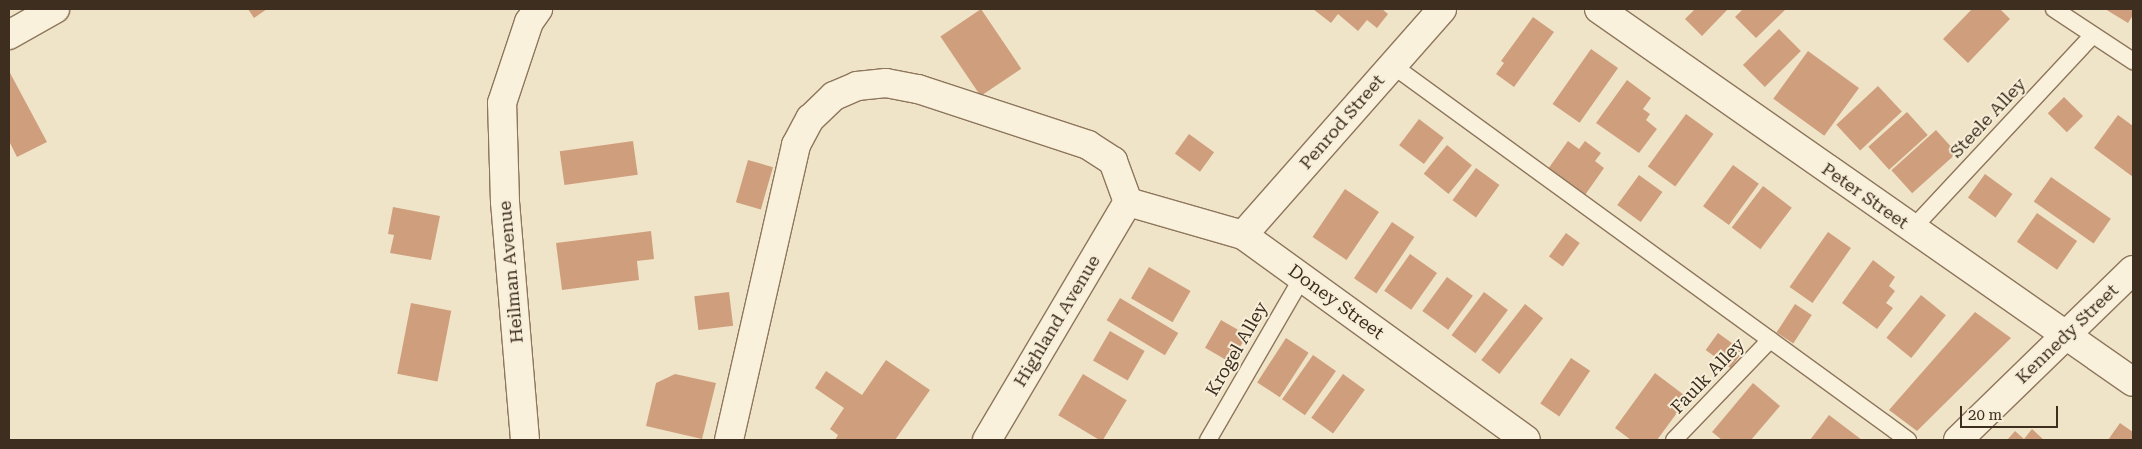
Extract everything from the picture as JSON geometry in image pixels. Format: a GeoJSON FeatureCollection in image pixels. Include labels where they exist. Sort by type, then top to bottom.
{"type":"FeatureCollection","features":[{"type":"Feature","properties":{"kind":"street"},"geometry":{"type":"LineString","coordinates":[[9,35],[55,9]]}},
{"type":"Feature","properties":{"kind":"street","name":"Heilman Avenue"},"geometry":{"type":"LineString","coordinates":[[525,440],[505,202],[502,102],[529,22],[538,9]]}},
{"type":"Feature","properties":{"kind":"street","name":"Penrod Street"},"geometry":{"type":"LineString","coordinates":[[1243,235],[1442,9]]}},
{"type":"Feature","properties":{"kind":"street","name":"Peter Street"},"geometry":{"type":"LineString","coordinates":[[1598,9],[2063,336],[2133,382]]}},
{"type":"Feature","properties":{"kind":"street"},"geometry":{"type":"LineString","coordinates":[[729,440],[796,145],[810,119],[834,96],[857,86],[886,83],[918,89],[1088,146],[1113,161],[1128,202]]}},
{"type":"Feature","properties":{"kind":"street","name":"Doney Street"},"geometry":{"type":"LineString","coordinates":[[1128,202],[1243,235],[1526,440]]}},
{"type":"Feature","properties":{"kind":"street","name":"Highland Avenue"},"geometry":{"type":"LineString","coordinates":[[986,440],[1128,202]]}},
{"type":"Feature","properties":{"kind":"street","name":"Kennedy Street"},"geometry":{"type":"LineString","coordinates":[[1958,440],[2133,270]]}},
{"type":"Feature","properties":{"kind":"lane"},"geometry":{"type":"LineString","coordinates":[[2054,9],[2133,61]]}},
{"type":"Feature","properties":{"kind":"lane","name":"Steele Alley"},"geometry":{"type":"LineString","coordinates":[[1912,229],[2093,34]]}},
{"type":"Feature","properties":{"kind":"lane"},"geometry":{"type":"LineString","coordinates":[[1392,65],[1908,440]]}},
{"type":"Feature","properties":{"kind":"lane","name":"Krogel Alley"},"geometry":{"type":"LineString","coordinates":[[1208,440],[1302,278]]}},
{"type":"Feature","properties":{"kind":"lane","name":"Faulk Alley"},"geometry":{"type":"LineString","coordinates":[[1674,440],[1770,340]]}},
{"type":"Feature","properties":{"kind":"building"},"geometry":{"type":"Polygon","coordinates":[[[248,9],[267,9],[254,18],[248,9]]]}},
{"type":"Feature","properties":{"kind":"building"},"geometry":{"type":"Polygon","coordinates":[[[981,9],[1021,69],[981,96],[940,36],[981,9]]]}},
{"type":"Feature","properties":{"kind":"building"},"geometry":{"type":"Polygon","coordinates":[[[1313,9],[1382,9],[1388,14],[1377,28],[1367,20],[1358,31],[1338,14],[1331,23],[1313,9]]]}},
{"type":"Feature","properties":{"kind":"building"},"geometry":{"type":"Polygon","coordinates":[[[1695,9],[1728,9],[1702,36],[1685,19],[1695,9]]]}},
{"type":"Feature","properties":{"kind":"building"},"geometry":{"type":"Polygon","coordinates":[[[1743,9],[1786,9],[1756,38],[1735,17],[1743,9]]]}},
{"type":"Feature","properties":{"kind":"building"},"geometry":{"type":"Polygon","coordinates":[[[1972,9],[2000,9],[2010,19],[1968,63],[1943,39],[1972,9]]]}},
{"type":"Feature","properties":{"kind":"building"},"geometry":{"type":"Polygon","coordinates":[[[2105,9],[2133,9],[2133,15],[2128,23],[2105,9]]]}},
{"type":"Feature","properties":{"kind":"building"},"geometry":{"type":"Polygon","coordinates":[[[1533,17],[1554,32],[1514,87],[1496,74],[1504,63],[1501,61],[1533,17]]]}},
{"type":"Feature","properties":{"kind":"building"},"geometry":{"type":"Polygon","coordinates":[[[1779,29],[1801,51],[1765,87],[1743,65],[1779,29]]]}},
{"type":"Feature","properties":{"kind":"building"},"geometry":{"type":"Polygon","coordinates":[[[1591,49],[1618,68],[1580,123],[1553,104],[1591,49]]]}},
{"type":"Feature","properties":{"kind":"building"},"geometry":{"type":"Polygon","coordinates":[[[1808,51],[1859,88],[1824,136],[1773,99],[1808,51]]]}},
{"type":"Feature","properties":{"kind":"building"},"geometry":{"type":"Polygon","coordinates":[[[9,71],[47,142],[17,157],[9,141],[9,71]]]}},
{"type":"Feature","properties":{"kind":"building"},"geometry":{"type":"Polygon","coordinates":[[[1627,80],[1651,98],[1643,109],[1650,114],[1646,120],[1657,129],[1639,153],[1596,123],[1627,80]]]}},
{"type":"Feature","properties":{"kind":"building"},"geometry":{"type":"Polygon","coordinates":[[[1878,86],[1902,112],[1860,150],[1836,125],[1878,86]]]}},
{"type":"Feature","properties":{"kind":"building"},"geometry":{"type":"Polygon","coordinates":[[[2064,97],[2083,116],[2067,132],[2048,113],[2064,97]]]}},
{"type":"Feature","properties":{"kind":"building"},"geometry":{"type":"Polygon","coordinates":[[[1907,112],[1928,135],[1889,170],[1868,147],[1907,112]]]}},
{"type":"Feature","properties":{"kind":"building"},"geometry":{"type":"Polygon","coordinates":[[[1686,114],[1714,134],[1675,187],[1648,167],[1686,114]]]}},
{"type":"Feature","properties":{"kind":"building"},"geometry":{"type":"Polygon","coordinates":[[[2118,115],[2133,126],[2133,177],[2094,148],[2118,115]]]}},
{"type":"Feature","properties":{"kind":"building"},"geometry":{"type":"Polygon","coordinates":[[[1419,119],[1444,138],[1424,164],[1399,145],[1419,119]]]}},
{"type":"Feature","properties":{"kind":"building"},"geometry":{"type":"Polygon","coordinates":[[[1936,130],[1957,153],[1912,193],[1891,170],[1936,130]]]}},
{"type":"Feature","properties":{"kind":"building"},"geometry":{"type":"Polygon","coordinates":[[[1189,134],[1214,152],[1200,172],[1175,153],[1189,134]]]}},
{"type":"Feature","properties":{"kind":"building"},"geometry":{"type":"Polygon","coordinates":[[[633,141],[638,175],[564,185],[560,151],[633,141]]]}},
{"type":"Feature","properties":{"kind":"building"},"geometry":{"type":"Polygon","coordinates":[[[1568,141],[1579,149],[1585,141],[1601,153],[1595,161],[1604,168],[1585,195],[1548,169],[1568,141]]]}},
{"type":"Feature","properties":{"kind":"building"},"geometry":{"type":"Polygon","coordinates":[[[1447,145],[1472,165],[1449,194],[1424,174],[1447,145]]]}},
{"type":"Feature","properties":{"kind":"building"},"geometry":{"type":"Polygon","coordinates":[[[748,160],[773,167],[761,209],[736,202],[748,160]]]}},
{"type":"Feature","properties":{"kind":"building"},"geometry":{"type":"Polygon","coordinates":[[[1733,165],[1759,184],[1729,225],[1703,206],[1733,165]]]}},
{"type":"Feature","properties":{"kind":"building"},"geometry":{"type":"Polygon","coordinates":[[[1476,168],[1499,185],[1476,217],[1452,200],[1476,168]]]}},
{"type":"Feature","properties":{"kind":"building"},"geometry":{"type":"Polygon","coordinates":[[[1985,174],[2013,194],[1995,217],[1968,197],[1985,174]]]}},
{"type":"Feature","properties":{"kind":"building"},"geometry":{"type":"Polygon","coordinates":[[[1639,175],[1662,192],[1641,222],[1617,205],[1639,175]]]}},
{"type":"Feature","properties":{"kind":"building"},"geometry":{"type":"Polygon","coordinates":[[[2051,177],[2111,219],[2094,243],[2034,202],[2051,177]]]}},
{"type":"Feature","properties":{"kind":"building"},"geometry":{"type":"Polygon","coordinates":[[[1763,186],[1792,208],[1760,249],[1732,228],[1763,186]]]}},
{"type":"Feature","properties":{"kind":"building"},"geometry":{"type":"Polygon","coordinates":[[[1345,189],[1379,212],[1347,260],[1313,237],[1345,189]]]}},
{"type":"Feature","properties":{"kind":"building"},"geometry":{"type":"Polygon","coordinates":[[[393,207],[440,216],[431,260],[390,253],[394,235],[388,234],[393,207]]]}},
{"type":"Feature","properties":{"kind":"building"},"geometry":{"type":"Polygon","coordinates":[[[2037,213],[2077,241],[2057,270],[2017,242],[2037,213]]]}},
{"type":"Feature","properties":{"kind":"building"},"geometry":{"type":"Polygon","coordinates":[[[1392,222],[1414,237],[1376,293],[1354,278],[1392,222]]]}},
{"type":"Feature","properties":{"kind":"building"},"geometry":{"type":"Polygon","coordinates":[[[651,231],[654,259],[637,261],[639,280],[562,290],[556,243],[651,231]]]}},
{"type":"Feature","properties":{"kind":"building"},"geometry":{"type":"Polygon","coordinates":[[[1828,232],[1851,248],[1813,303],[1790,287],[1828,232]]]}},
{"type":"Feature","properties":{"kind":"building"},"geometry":{"type":"Polygon","coordinates":[[[1566,233],[1580,243],[1563,266],[1549,256],[1566,233]]]}},
{"type":"Feature","properties":{"kind":"building"},"geometry":{"type":"Polygon","coordinates":[[[1410,254],[1437,273],[1411,310],[1384,291],[1410,254]]]}},
{"type":"Feature","properties":{"kind":"building"},"geometry":{"type":"Polygon","coordinates":[[[1873,260],[1895,277],[1889,286],[1895,291],[1886,303],[1893,308],[1877,329],[1842,303],[1873,260]]]}},
{"type":"Feature","properties":{"kind":"building"},"geometry":{"type":"Polygon","coordinates":[[[1149,267],[1191,291],[1173,322],[1131,298],[1149,267]]]}},
{"type":"Feature","properties":{"kind":"building"},"geometry":{"type":"Polygon","coordinates":[[[1447,277],[1473,296],[1448,330],[1422,311],[1447,277]]]}},
{"type":"Feature","properties":{"kind":"building"},"geometry":{"type":"Polygon","coordinates":[[[729,292],[733,326],[698,330],[694,296],[729,292]]]}},
{"type":"Feature","properties":{"kind":"building"},"geometry":{"type":"Polygon","coordinates":[[[1484,292],[1508,310],[1475,353],[1452,335],[1484,292]]]}},
{"type":"Feature","properties":{"kind":"building"},"geometry":{"type":"Polygon","coordinates":[[[1921,295],[1946,315],[1911,358],[1886,338],[1921,295]]]}},
{"type":"Feature","properties":{"kind":"building"},"geometry":{"type":"Polygon","coordinates":[[[1120,298],[1178,333],[1165,355],[1107,320],[1120,298]]]}},
{"type":"Feature","properties":{"kind":"building"},"geometry":{"type":"Polygon","coordinates":[[[411,303],[451,311],[438,382],[397,374],[411,303]]]}},
{"type":"Feature","properties":{"kind":"building"},"geometry":{"type":"Polygon","coordinates":[[[1525,304],[1543,318],[1499,374],[1481,360],[1525,304]]]}},
{"type":"Feature","properties":{"kind":"building"},"geometry":{"type":"Polygon","coordinates":[[[1795,304],[1812,315],[1793,343],[1776,333],[1795,304]]]}},
{"type":"Feature","properties":{"kind":"building"},"geometry":{"type":"Polygon","coordinates":[[[1975,312],[2011,338],[1917,431],[1889,410],[1975,312]]]}},
{"type":"Feature","properties":{"kind":"building"},"geometry":{"type":"Polygon","coordinates":[[[1221,320],[1247,335],[1231,363],[1205,348],[1221,320]]]}},
{"type":"Feature","properties":{"kind":"building"},"geometry":{"type":"Polygon","coordinates":[[[1110,331],[1145,351],[1128,380],[1093,360],[1110,331]]]}},
{"type":"Feature","properties":{"kind":"building"},"geometry":{"type":"Polygon","coordinates":[[[1718,333],[1743,351],[1731,368],[1706,350],[1718,333]]]}},
{"type":"Feature","properties":{"kind":"building"},"geometry":{"type":"Polygon","coordinates":[[[1286,338],[1309,353],[1280,397],[1257,382],[1286,338]]]}},
{"type":"Feature","properties":{"kind":"building"},"geometry":{"type":"Polygon","coordinates":[[[1313,355],[1336,371],[1305,415],[1282,399],[1313,355]]]}},
{"type":"Feature","properties":{"kind":"building"},"geometry":{"type":"Polygon","coordinates":[[[1571,358],[1590,371],[1559,416],[1540,404],[1571,358]]]}},
{"type":"Feature","properties":{"kind":"building"},"geometry":{"type":"Polygon","coordinates":[[[886,360],[930,390],[895,440],[835,440],[838,435],[830,429],[844,408],[815,388],[826,371],[862,395],[886,360]]]}},
{"type":"Feature","properties":{"kind":"building"},"geometry":{"type":"Polygon","coordinates":[[[1655,373],[1688,398],[1657,440],[1631,440],[1615,428],[1655,373]]]}},
{"type":"Feature","properties":{"kind":"building"},"geometry":{"type":"Polygon","coordinates":[[[675,374],[716,383],[702,439],[646,426],[656,383],[675,374]]]}},
{"type":"Feature","properties":{"kind":"building"},"geometry":{"type":"Polygon","coordinates":[[[1083,374],[1127,400],[1103,440],[1100,440],[1058,415],[1083,374]]]}},
{"type":"Feature","properties":{"kind":"building"},"geometry":{"type":"Polygon","coordinates":[[[1343,374],[1365,390],[1333,434],[1311,418],[1343,374]]]}},
{"type":"Feature","properties":{"kind":"building"},"geometry":{"type":"Polygon","coordinates":[[[1753,383],[1780,406],[1751,440],[1722,440],[1712,432],[1753,383]]]}},
{"type":"Feature","properties":{"kind":"building"},"geometry":{"type":"Polygon","coordinates":[[[1829,415],[1862,440],[1810,440],[1829,415]]]}},
{"type":"Feature","properties":{"kind":"building"},"geometry":{"type":"Polygon","coordinates":[[[2120,423],[2133,432],[2133,440],[2108,440],[2120,423]]]}},
{"type":"Feature","properties":{"kind":"building"},"geometry":{"type":"Polygon","coordinates":[[[2032,429],[2044,440],[2007,440],[2015,431],[2024,439],[2032,429]]]}}]}
